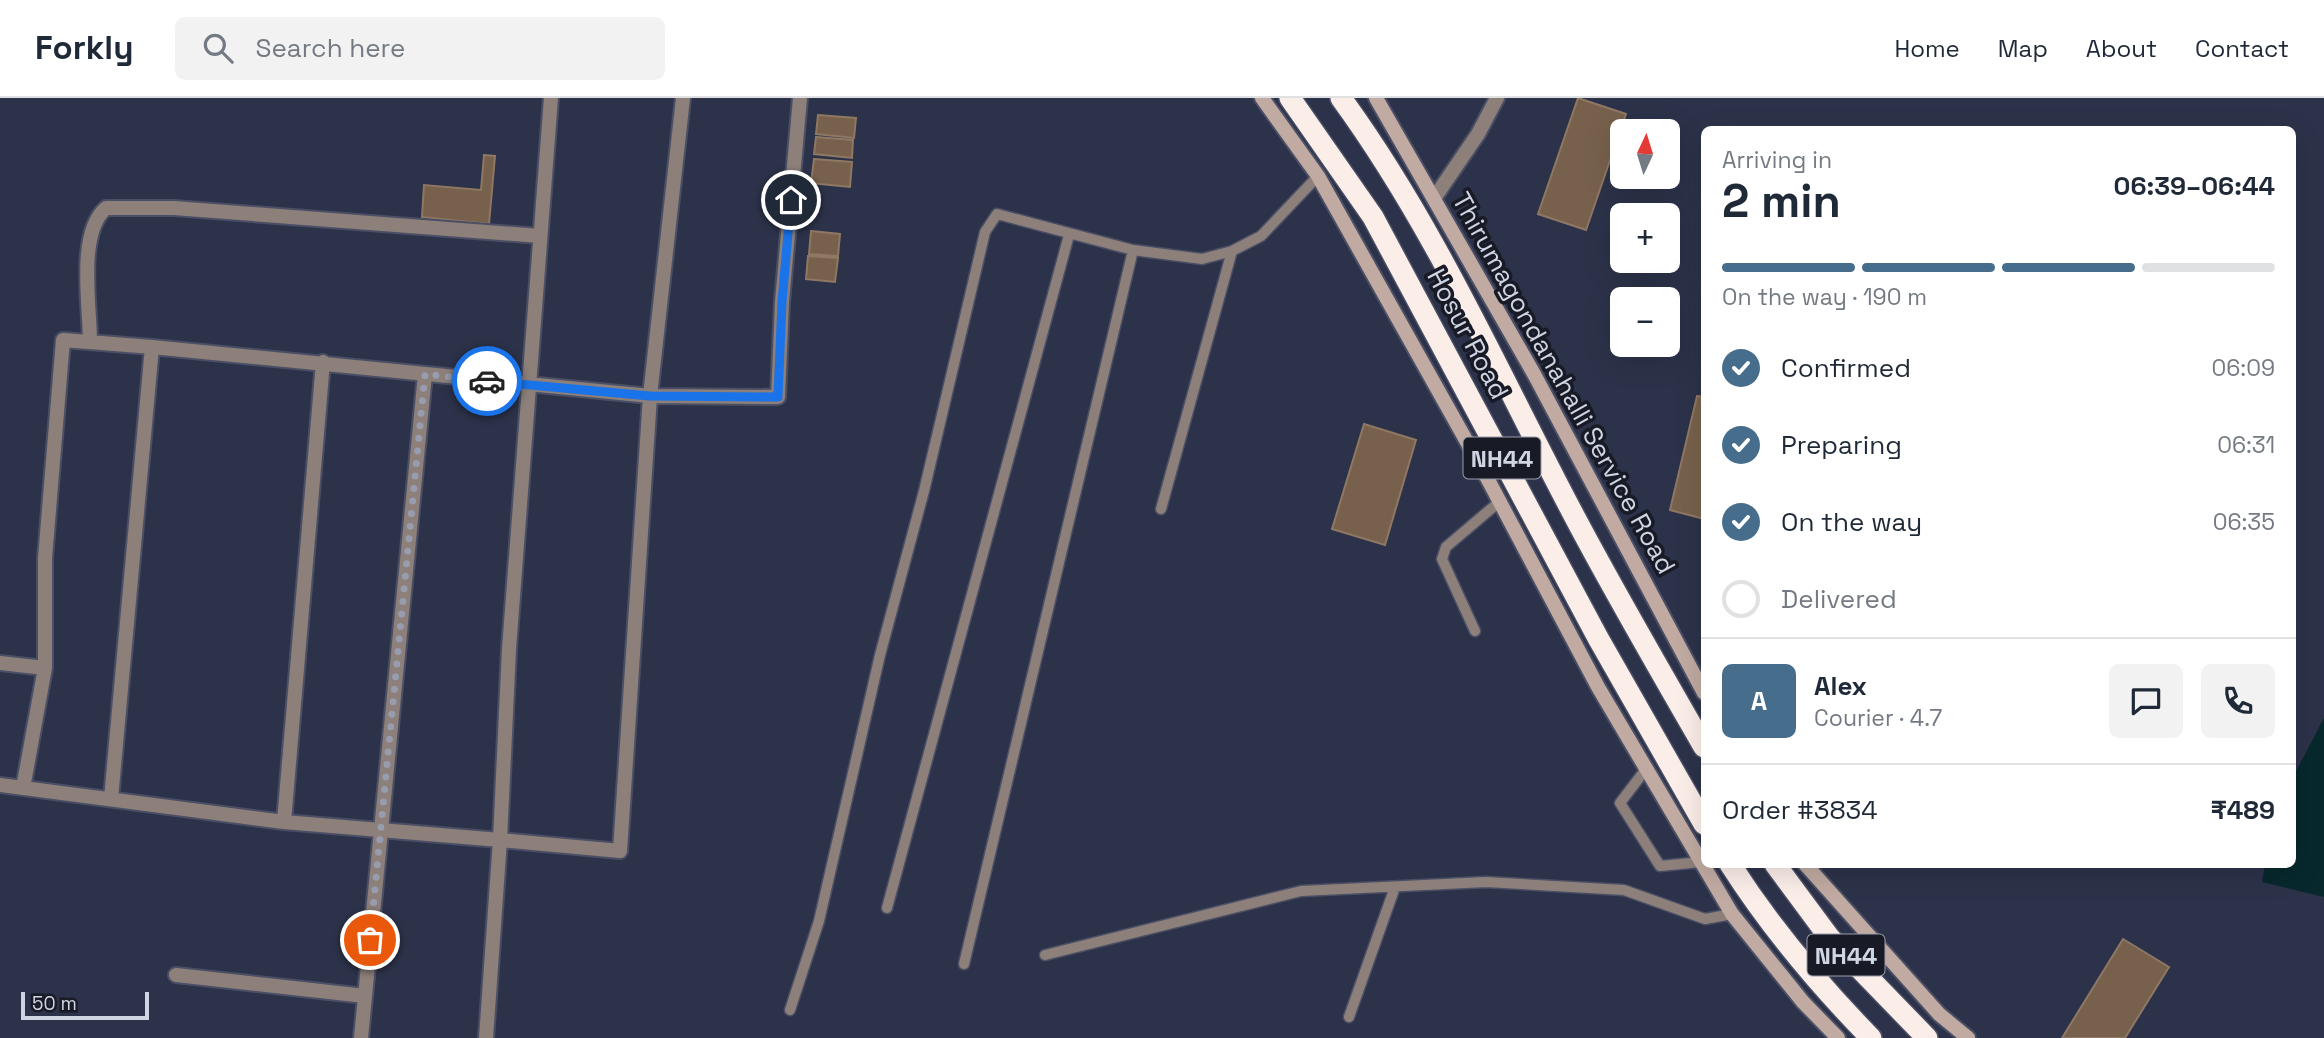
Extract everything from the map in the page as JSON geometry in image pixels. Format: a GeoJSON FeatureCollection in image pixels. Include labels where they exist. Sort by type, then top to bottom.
{"type":"FeatureCollection","features":[{"type":"Feature","properties":{"kind":"highway","name":"Hosur Road"},"geometry":{"type":"LineString","coordinates":[[1290,98],[1373,217],[1598,638],[1701,819]]}},
{"type":"Feature","properties":{"kind":"highway","name":"Hosur Road"},"geometry":{"type":"LineString","coordinates":[[1341,98],[1392,174],[1468,304],[1578,523],[1701,742]]}},
{"type":"Feature","properties":{"kind":"highway","name":"NH44"},"geometry":{"type":"LineString","coordinates":[[1733,868],[1759,910],[1822,988],[1871,1038]]}},
{"type":"Feature","properties":{"kind":"highway","name":"NH44"},"geometry":{"type":"LineString","coordinates":[[1778,868],[1829,937],[1927,1038]]}},
{"type":"Feature","properties":{"kind":"street"},"geometry":{"type":"LineString","coordinates":[[486,1038],[500,840],[509,649],[551,98]]}},
{"type":"Feature","properties":{"kind":"street"},"geometry":{"type":"LineString","coordinates":[[0,785],[284,822],[620,851],[650,396],[683,98]]}},
{"type":"Feature","properties":{"kind":"street"},"geometry":{"type":"LineString","coordinates":[[23,788],[45,668],[45,558],[63,340],[323,362],[529,386],[650,396],[778,397],[782,302],[800,98]]}},
{"type":"Feature","properties":{"kind":"street"},"geometry":{"type":"LineString","coordinates":[[1262,98],[1318,176],[1598,687],[1701,862]]}},
{"type":"Feature","properties":{"kind":"street","name":"Thirumagondanahalli Service Road"},"geometry":{"type":"LineString","coordinates":[[1376,98],[1435,197],[1701,687]]}},
{"type":"Feature","properties":{"kind":"street"},"geometry":{"type":"LineString","coordinates":[[1435,197],[1478,134],[1497,98]]}},
{"type":"Feature","properties":{"kind":"street"},"geometry":{"type":"LineString","coordinates":[[90,342],[89,235],[96,216],[106,208],[174,208],[540,236]]}},
{"type":"Feature","properties":{"kind":"street"},"geometry":{"type":"LineString","coordinates":[[111,799],[152,347]]}},
{"type":"Feature","properties":{"kind":"street"},"geometry":{"type":"LineString","coordinates":[[284,822],[323,362]]}},
{"type":"Feature","properties":{"kind":"street"},"geometry":{"type":"LineString","coordinates":[[361,1038],[425,374]]}},
{"type":"Feature","properties":{"kind":"street"},"geometry":{"type":"LineString","coordinates":[[0,663],[45,668]]}},
{"type":"Feature","properties":{"kind":"street"},"geometry":{"type":"LineString","coordinates":[[1705,868],[1732,914],[1794,992],[1838,1038]]}},
{"type":"Feature","properties":{"kind":"street"},"geometry":{"type":"LineString","coordinates":[[1809,868],[1929,1004],[1968,1038]]}},
{"type":"Feature","properties":{"kind":"street"},"geometry":{"type":"LineString","coordinates":[[176,975],[365,996]]}},
{"type":"Feature","properties":{"kind":"lane"},"geometry":{"type":"LineString","coordinates":[[790,1010],[819,921],[880,655],[924,491],[985,232],[997,214],[1133,250],[1202,259],[1232,251],[1261,236],[1318,176]]}},
{"type":"Feature","properties":{"kind":"lane"},"geometry":{"type":"LineString","coordinates":[[887,908],[1069,235]]}},
{"type":"Feature","properties":{"kind":"lane"},"geometry":{"type":"LineString","coordinates":[[964,964],[1133,250]]}},
{"type":"Feature","properties":{"kind":"lane"},"geometry":{"type":"LineString","coordinates":[[1161,509],[1232,251]]}},
{"type":"Feature","properties":{"kind":"lane"},"geometry":{"type":"LineString","coordinates":[[1475,631],[1442,559],[1446,547],[1499,502]]}},
{"type":"Feature","properties":{"kind":"lane"},"geometry":{"type":"LineString","coordinates":[[1646,769],[1619,803],[1660,866],[1701,862]]}},
{"type":"Feature","properties":{"kind":"lane"},"geometry":{"type":"LineString","coordinates":[[1045,956],[1301,891],[1486,882],[1624,890],[1705,919],[1732,914]]}},
{"type":"Feature","properties":{"kind":"lane"},"geometry":{"type":"LineString","coordinates":[[1349,1017],[1395,887]]}},
{"type":"Feature","properties":{"kind":"shaded area"},"geometry":{"type":"Polygon","coordinates":[[[2324,718],[2324,897],[2262,882],[2264,868],[2296,868],[2296,771],[2324,718]]]}},
{"type":"Feature","properties":{"kind":"building"},"geometry":{"type":"Polygon","coordinates":[[[1578,98],[1626,114],[1624,119],[1610,119],[1610,160],[1586,230],[1538,214],[1578,98]]]}},
{"type":"Feature","properties":{"kind":"building"},"geometry":{"type":"Polygon","coordinates":[[[818,115],[856,118],[854,138],[816,134],[818,115]]]}},
{"type":"Feature","properties":{"kind":"building"},"geometry":{"type":"Polygon","coordinates":[[[816,137],[853,140],[852,158],[814,154],[816,137]]]}},
{"type":"Feature","properties":{"kind":"building"},"geometry":{"type":"Polygon","coordinates":[[[484,155],[495,156],[489,224],[422,217],[424,185],[481,190],[484,155]]]}},
{"type":"Feature","properties":{"kind":"building"},"geometry":{"type":"Polygon","coordinates":[[[814,159],[852,162],[850,187],[811,183],[814,159]]]}},
{"type":"Feature","properties":{"kind":"building"},"geometry":{"type":"Polygon","coordinates":[[[811,231],[840,234],[838,256],[809,254],[811,231]]]}},
{"type":"Feature","properties":{"kind":"building"},"geometry":{"type":"Polygon","coordinates":[[[808,256],[838,258],[835,282],[806,279],[808,256]]]}},
{"type":"Feature","properties":{"kind":"building"},"geometry":{"type":"Polygon","coordinates":[[[1697,396],[1701,397],[1701,518],[1670,510],[1697,396]]]}},
{"type":"Feature","properties":{"kind":"building"},"geometry":{"type":"Polygon","coordinates":[[[1364,424],[1416,440],[1385,545],[1332,529],[1364,424]]]}},
{"type":"Feature","properties":{"kind":"building"},"geometry":{"type":"Polygon","coordinates":[[[2123,939],[2169,967],[2125,1038],[2062,1038],[2123,939]]]}},
{"type":"Feature","properties":{"kind":"way so far"},"geometry":{"type":"LineString","coordinates":[[370,940],[425,374],[487,381]]}},
{"type":"Feature","properties":{"kind":"route"},"geometry":{"type":"LineString","coordinates":[[487,381],[650,396],[778,397],[782,302],[791,200]]}}]}
